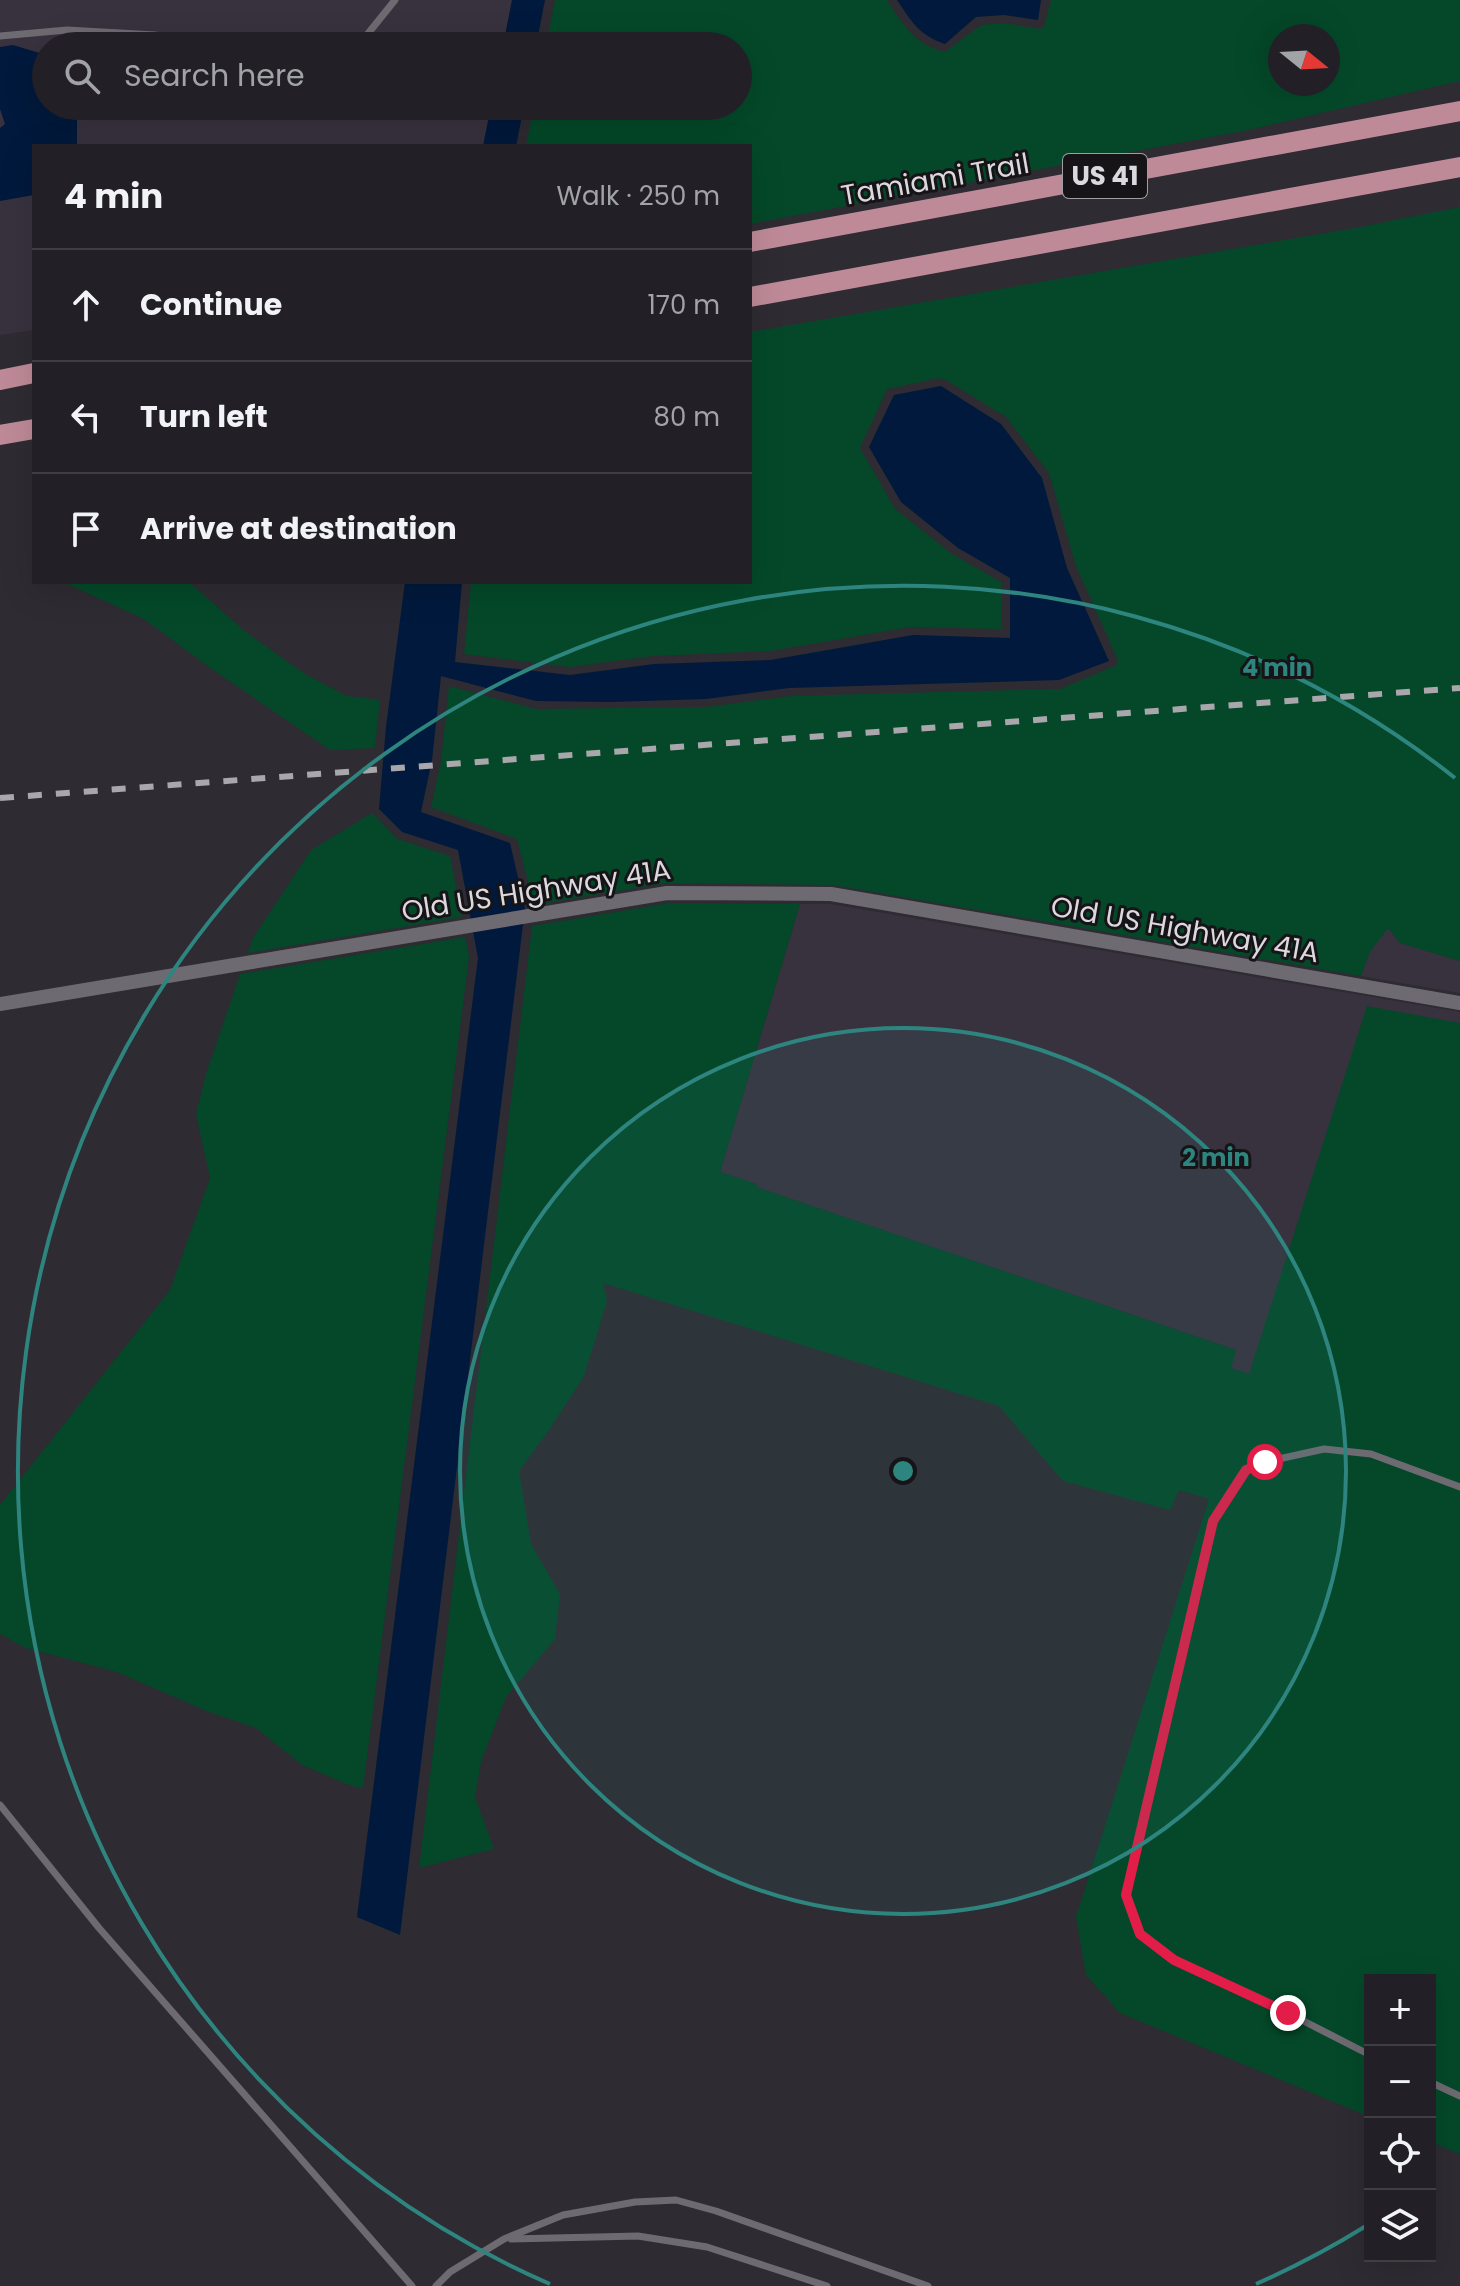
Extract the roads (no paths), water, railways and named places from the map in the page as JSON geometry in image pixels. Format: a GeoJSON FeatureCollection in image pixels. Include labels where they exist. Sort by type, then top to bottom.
{"type":"FeatureCollection","features":[{"type":"Feature","properties":{"kind":"main road","name":"Tamiami Trail"},"geometry":{"type":"LineString","coordinates":[[752,242],[1460,111]]}},
{"type":"Feature","properties":{"kind":"main road","name":"US 41"},"geometry":{"type":"LineString","coordinates":[[752,297],[1460,167]]}},
{"type":"Feature","properties":{"kind":"main road"},"geometry":{"type":"LineString","coordinates":[[0,380],[32,373]]}},
{"type":"Feature","properties":{"kind":"main road"},"geometry":{"type":"LineString","coordinates":[[0,435],[32,429]]}},
{"type":"Feature","properties":{"kind":"street","name":"Old US Highway 41A"},"geometry":{"type":"LineString","coordinates":[[0,1004],[667,893],[831,894],[1460,1003]]}},
{"type":"Feature","properties":{"kind":"lane"},"geometry":{"type":"LineString","coordinates":[[369,32],[395,0]]}},
{"type":"Feature","properties":{"kind":"lane"},"geometry":{"type":"LineString","coordinates":[[66,32],[100,32]]}},
{"type":"Feature","properties":{"kind":"lane"},"geometry":{"type":"LineString","coordinates":[[0,36],[32,34]]}},
{"type":"Feature","properties":{"kind":"lane"},"geometry":{"type":"LineString","coordinates":[[1364,2052],[1174,1960],[1140,1934],[1126,1895],[1213,1521],[1246,1470],[1265,1462],[1324,1449],[1371,1454],[1460,1487]]}},
{"type":"Feature","properties":{"kind":"lane"},"geometry":{"type":"LineString","coordinates":[[0,1805],[99,1928],[412,2286]]}},
{"type":"Feature","properties":{"kind":"lane"},"geometry":{"type":"LineString","coordinates":[[1436,2085],[1460,2096]]}},
{"type":"Feature","properties":{"kind":"lane"},"geometry":{"type":"LineString","coordinates":[[436,2286],[450,2272],[504,2239],[563,2215],[635,2202],[676,2200],[716,2211],[928,2286]]}},
{"type":"Feature","properties":{"kind":"lane"},"geometry":{"type":"LineString","coordinates":[[504,2239],[638,2236],[707,2247],[827,2286]]}},
{"type":"Feature","properties":{"kind":"water"},"geometry":{"type":"Polygon","coordinates":[[[512,0],[545,0],[539,32],[506,32],[512,0]]]}},
{"type":"Feature","properties":{"kind":"water"},"geometry":{"type":"Polygon","coordinates":[[[897,0],[1041,0],[1038,20],[1004,15],[976,17],[945,44],[922,32],[897,0]]]}},
{"type":"Feature","properties":{"kind":"water"},"geometry":{"type":"Polygon","coordinates":[[[13,45],[32,51],[32,120],[77,120],[77,144],[32,144],[32,195],[0,201],[0,128],[5,124],[0,109],[0,47],[13,45]]]}},
{"type":"Feature","properties":{"kind":"water"},"geometry":{"type":"Polygon","coordinates":[[[488,120],[521,120],[516,144],[483,144],[488,120]]]}},
{"type":"Feature","properties":{"kind":"water"},"geometry":{"type":"Polygon","coordinates":[[[941,386],[1001,424],[1042,478],[1067,568],[1109,661],[1059,680],[789,688],[706,699],[611,702],[536,701],[441,676],[432,760],[421,812],[510,843],[525,908],[400,1935],[357,1917],[478,958],[458,850],[402,832],[379,809],[405,584],[462,584],[455,662],[570,675],[654,664],[771,660],[913,635],[1010,638],[1010,578],[958,548],[901,502],[869,447],[894,395],[941,386]]]}},
{"type":"Feature","properties":{"kind":"railway"},"geometry":{"type":"LineString","coordinates":[[0,798],[1460,688]]}}]}
